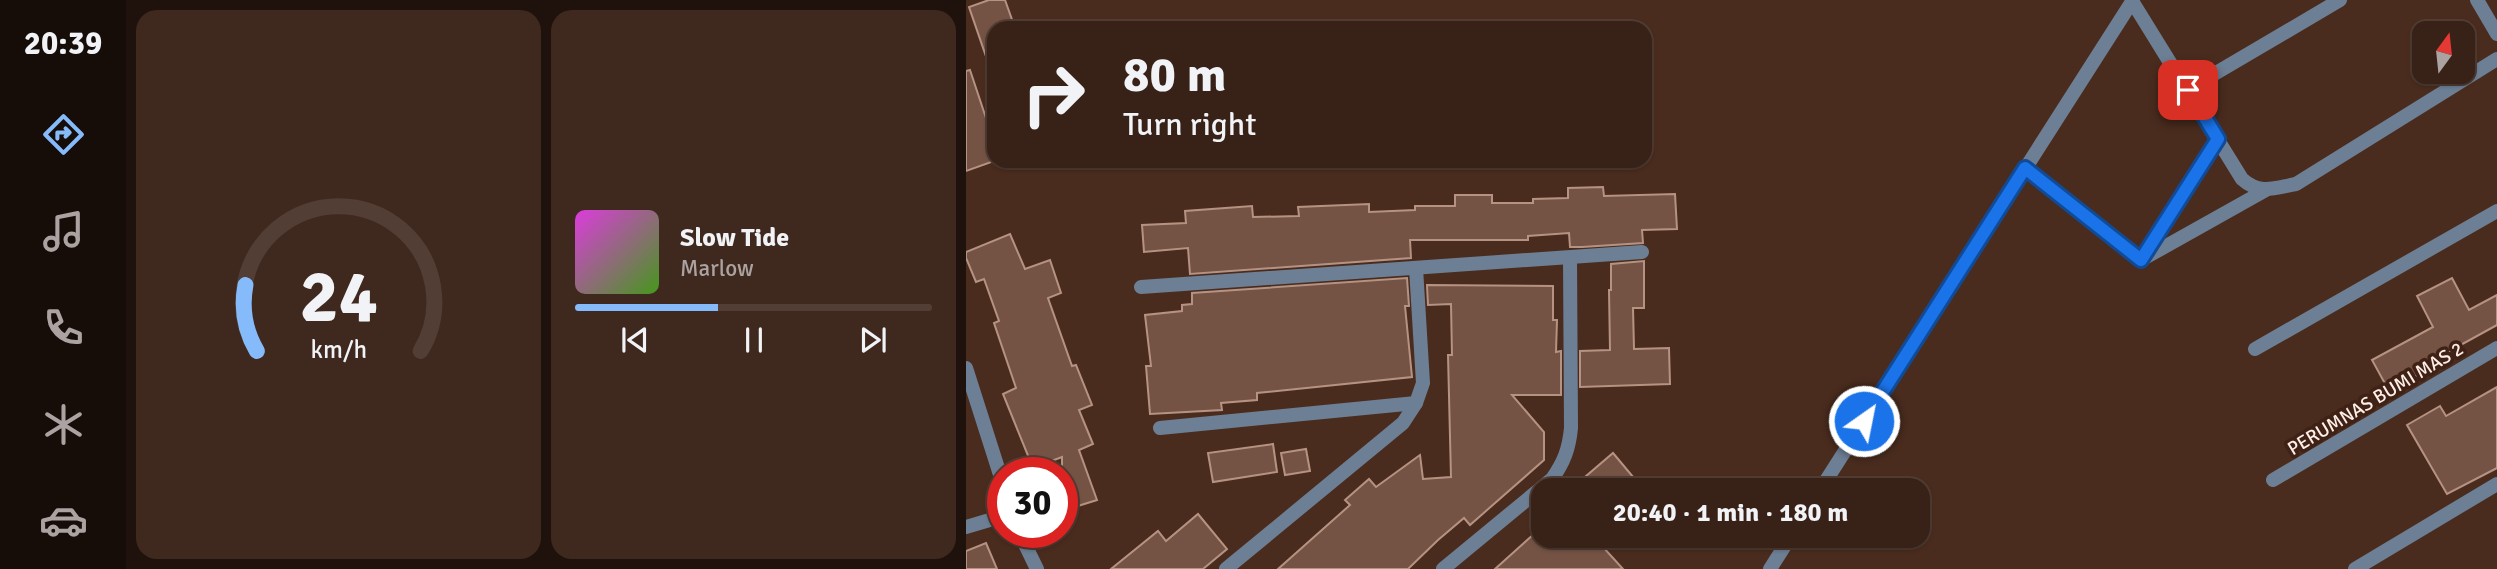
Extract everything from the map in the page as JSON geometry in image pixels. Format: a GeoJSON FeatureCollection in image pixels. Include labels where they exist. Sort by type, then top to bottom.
{"type":"FeatureCollection","features":[{"type":"Feature","properties":{"kind":"street"},"geometry":{"type":"LineString","coordinates":[[1828,478],[2132,0],[2242,179],[2252,187],[2266,190]]}},
{"type":"Feature","properties":{"kind":"street"},"geometry":{"type":"LineString","coordinates":[[2188,90],[2340,0]]}},
{"type":"Feature","properties":{"kind":"street"},"geometry":{"type":"LineString","coordinates":[[2477,0],[2497,34]]}},
{"type":"Feature","properties":{"kind":"street"},"geometry":{"type":"LineString","coordinates":[[2141,260],[2266,190],[2296,184],[2497,59]]}},
{"type":"Feature","properties":{"kind":"street"},"geometry":{"type":"LineString","coordinates":[[2141,260],[2218,139]]}},
{"type":"Feature","properties":{"kind":"street"},"geometry":{"type":"LineString","coordinates":[[2025,168],[2141,260]]}},
{"type":"Feature","properties":{"kind":"street"},"geometry":{"type":"LineString","coordinates":[[2255,349],[2497,211]]}},
{"type":"Feature","properties":{"kind":"street"},"geometry":{"type":"LineString","coordinates":[[1141,287],[1642,252]]}},
{"type":"Feature","properties":{"kind":"street"},"geometry":{"type":"LineString","coordinates":[[1443,569],[1552,479],[1563,463],[1569,448],[1571,428],[1570,258]]}},
{"type":"Feature","properties":{"kind":"street"},"geometry":{"type":"LineString","coordinates":[[1228,568],[1404,423],[1416,403],[1423,383],[1416,268]]}},
{"type":"Feature","properties":{"kind":"street","name":"PERUMNAS BUMI MAS 2"},"geometry":{"type":"LineString","coordinates":[[2273,480],[2497,348]]}},
{"type":"Feature","properties":{"kind":"street"},"geometry":{"type":"LineString","coordinates":[[966,368],[994,457]]}},
{"type":"Feature","properties":{"kind":"street"},"geometry":{"type":"LineString","coordinates":[[1160,428],[1416,403]]}},
{"type":"Feature","properties":{"kind":"street"},"geometry":{"type":"LineString","coordinates":[[2355,569],[2496,487]]}},
{"type":"Feature","properties":{"kind":"street"},"geometry":{"type":"LineString","coordinates":[[966,527],[987,521]]}},
{"type":"Feature","properties":{"kind":"street"},"geometry":{"type":"LineString","coordinates":[[1770,569],[1783,548]]}},
{"type":"Feature","properties":{"kind":"building"},"geometry":{"type":"Polygon","coordinates":[[[989,0],[1005,0],[1012,21],[987,21],[987,59],[969,7],[989,0]]]}},
{"type":"Feature","properties":{"kind":"building"},"geometry":{"type":"Polygon","coordinates":[[[970,70],[987,121],[987,164],[966,171],[966,71],[970,70]]]}},
{"type":"Feature","properties":{"kind":"building"},"geometry":{"type":"Polygon","coordinates":[[[1603,187],[1604,196],[1675,194],[1677,229],[1642,230],[1643,243],[1582,247],[1570,247],[1569,233],[1528,236],[1528,240],[1410,240],[1411,258],[1190,274],[1188,248],[1144,252],[1142,225],[1186,223],[1185,211],[1252,206],[1253,217],[1299,216],[1298,207],[1369,204],[1369,212],[1415,210],[1415,206],[1455,206],[1455,195],[1492,195],[1492,203],[1533,203],[1533,199],[1568,198],[1568,188],[1603,187]]]}},
{"type":"Feature","properties":{"kind":"building"},"geometry":{"type":"Polygon","coordinates":[[[1010,234],[1025,269],[1050,260],[1061,293],[1048,298],[1072,366],[1076,365],[1092,405],[1079,410],[1093,444],[1079,450],[1097,500],[1078,506],[1078,457],[1029,457],[1003,394],[1016,388],[994,323],[999,321],[984,279],[976,282],[966,252],[1010,234]]]}},
{"type":"Feature","properties":{"kind":"building"},"geometry":{"type":"Polygon","coordinates":[[[1644,261],[1644,308],[1633,308],[1634,349],[1669,348],[1670,384],[1580,387],[1580,351],[1610,350],[1611,264],[1644,261]]]}},
{"type":"Feature","properties":{"kind":"building"},"geometry":{"type":"Polygon","coordinates":[[[1407,278],[1409,306],[1405,306],[1412,377],[1257,393],[1257,400],[1221,403],[1222,410],[1150,414],[1146,366],[1151,366],[1145,315],[1182,311],[1182,305],[1192,304],[1192,293],[1407,278]]]}},
{"type":"Feature","properties":{"kind":"building"},"geometry":{"type":"Polygon","coordinates":[[[2452,278],[2469,310],[2497,295],[2497,325],[2446,353],[2447,356],[2418,371],[2419,374],[2389,391],[2372,360],[2433,327],[2417,296],[2452,278]]]}},
{"type":"Feature","properties":{"kind":"building"},"geometry":{"type":"Polygon","coordinates":[[[1427,285],[1553,286],[1553,320],[1557,320],[1556,352],[1561,351],[1561,395],[1512,395],[1544,432],[1544,460],[1470,525],[1464,518],[1408,569],[1278,569],[1350,505],[1345,500],[1369,479],[1376,487],[1420,455],[1423,479],[1451,477],[1448,355],[1452,355],[1451,304],[1428,305],[1427,285]]]}},
{"type":"Feature","properties":{"kind":"building"},"geometry":{"type":"Polygon","coordinates":[[[2497,387],[2497,468],[2447,494],[2407,425],[2440,406],[2446,416],[2497,387]]]}},
{"type":"Feature","properties":{"kind":"building"},"geometry":{"type":"Polygon","coordinates":[[[1273,444],[1277,472],[1213,482],[1208,453],[1273,444]]]}},
{"type":"Feature","properties":{"kind":"building"},"geometry":{"type":"Polygon","coordinates":[[[1306,449],[1310,471],[1285,475],[1281,453],[1306,449]]]}},
{"type":"Feature","properties":{"kind":"building"},"geometry":{"type":"Polygon","coordinates":[[[1613,453],[1634,478],[1586,478],[1613,453]]]}},
{"type":"Feature","properties":{"kind":"building"},"geometry":{"type":"Polygon","coordinates":[[[1198,514],[1227,549],[1203,569],[1111,569],[1158,531],[1166,541],[1198,514]]]}},
{"type":"Feature","properties":{"kind":"building"},"geometry":{"type":"Polygon","coordinates":[[[1531,537],[1531,548],[1604,548],[1623,569],[1495,569],[1531,537]]]}},
{"type":"Feature","properties":{"kind":"building"},"geometry":{"type":"Polygon","coordinates":[[[986,543],[997,569],[966,569],[966,551],[986,543]]]}},
{"type":"Feature","properties":{"kind":"route"},"geometry":{"type":"LineString","coordinates":[[1864,421],[2025,168],[2141,260],[2218,139],[2188,90]]}}]}
